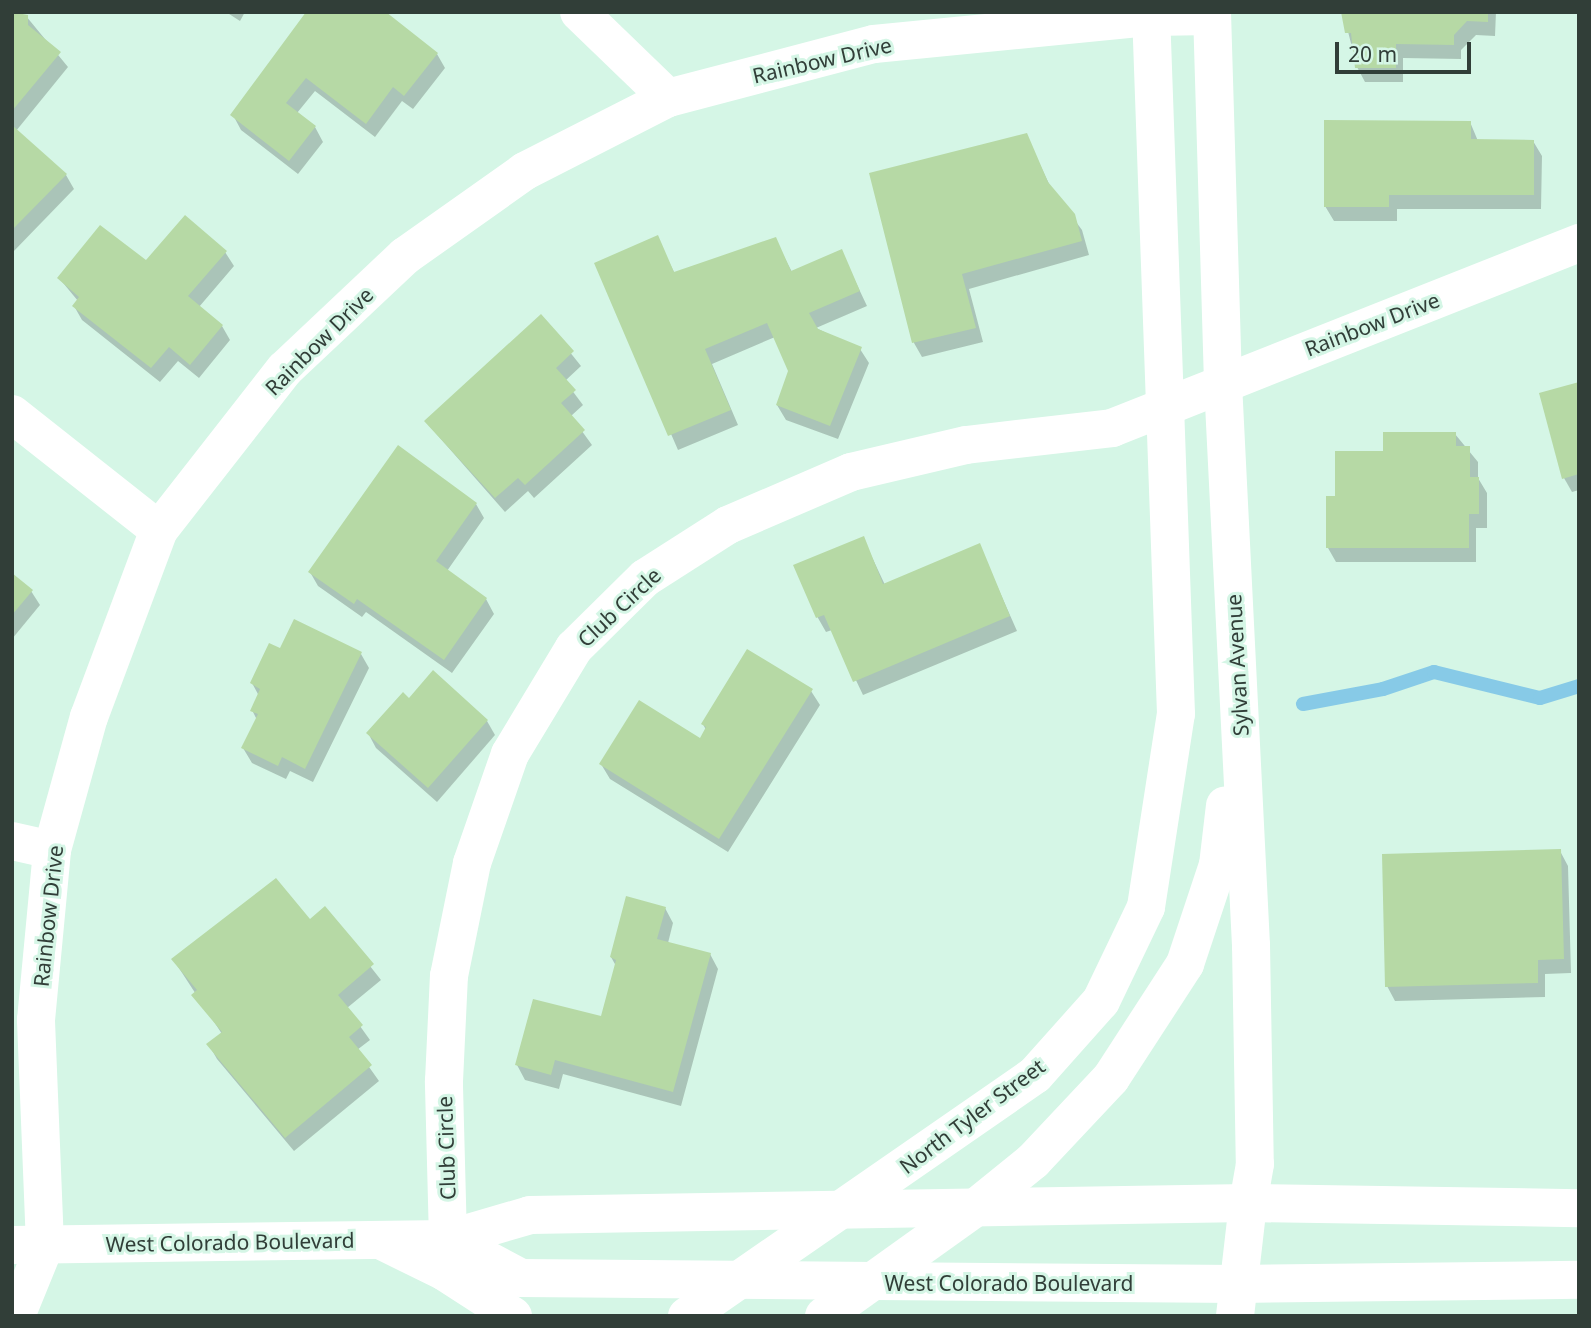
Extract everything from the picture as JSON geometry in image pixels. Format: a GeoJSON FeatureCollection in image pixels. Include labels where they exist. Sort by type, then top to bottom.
{"type":"FeatureCollection","features":[{"type":"Feature","properties":{"kind":"street"},"geometry":{"type":"LineString","coordinates":[[579,12],[668,98]]}},
{"type":"Feature","properties":{"kind":"street","name":"Rainbow Drive"},"geometry":{"type":"LineString","coordinates":[[29,1245],[37,1020],[52,850],[89,717],[159,530],[285,369],[405,256],[525,171],[668,98],[874,44],[1151,15],[1212,14]]}},
{"type":"Feature","properties":{"kind":"street","name":"Sylvan Avenue"},"geometry":{"type":"LineString","coordinates":[[1212,14],[1223,383],[1251,958],[1255,1164],[1237,1300]]}},
{"type":"Feature","properties":{"kind":"street"},"geometry":{"type":"LineString","coordinates":[[1151,15],[1167,406]]}},
{"type":"Feature","properties":{"kind":"street","name":"Rainbow Drive"},"geometry":{"type":"LineString","coordinates":[[1167,406],[1579,243]]}},
{"type":"Feature","properties":{"kind":"street","name":"North Tyler Street"},"geometry":{"type":"LineString","coordinates":[[688,1316],[1035,1074],[1101,1000],[1146,907],[1176,714],[1167,406]]}},
{"type":"Feature","properties":{"kind":"street","name":"Club Circle"},"geometry":{"type":"LineString","coordinates":[[448,1239],[444,1081],[449,976],[472,863],[510,754],[575,648],[645,578],[718,531],[851,472],[966,445],[1112,428],[1167,406]]}},
{"type":"Feature","properties":{"kind":"street"},"geometry":{"type":"LineString","coordinates":[[12,414],[159,530]]}},
{"type":"Feature","properties":{"kind":"street"},"geometry":{"type":"LineString","coordinates":[[824,1316],[975,1208],[1033,1161],[1111,1078],[1185,964],[1218,865],[1238,688]]}},
{"type":"Feature","properties":{"kind":"street"},"geometry":{"type":"LineString","coordinates":[[12,841],[52,850]]}},
{"type":"Feature","properties":{"kind":"street","name":"West Colorado Boulevard"},"geometry":{"type":"LineString","coordinates":[[29,1245],[448,1239],[530,1215],[837,1212],[1248,1203],[1579,1208]]}},
{"type":"Feature","properties":{"kind":"street","name":"West Colorado Boulevard"},"geometry":{"type":"LineString","coordinates":[[448,1239],[521,1278],[871,1282],[1237,1300],[1579,1279]]}},
{"type":"Feature","properties":{"kind":"street"},"geometry":{"type":"LineString","coordinates":[[380,1240],[445,1272],[513,1316]]}},
{"type":"Feature","properties":{"kind":"street"},"geometry":{"type":"LineString","coordinates":[[16,1316],[29,1245]]}},
{"type":"Feature","properties":{"kind":"building"},"geometry":{"type":"Polygon","coordinates":[[[12,12],[28,15],[28,25],[61,52],[12,111],[12,12]]]}},
{"type":"Feature","properties":{"kind":"building"},"geometry":{"type":"Polygon","coordinates":[[[306,12],[386,12],[438,53],[404,96],[393,87],[366,124],[306,78],[286,103],[316,126],[289,161],[230,115],[306,12]]]}},
{"type":"Feature","properties":{"kind":"building"},"geometry":{"type":"Polygon","coordinates":[[[1341,12],[1488,12],[1488,22],[1467,21],[1454,35],[1454,45],[1396,44],[1396,68],[1355,68],[1351,33],[1345,33],[1341,12]]]}},
{"type":"Feature","properties":{"kind":"building"},"geometry":{"type":"Polygon","coordinates":[[[1324,120],[1471,121],[1471,139],[1534,140],[1534,195],[1389,195],[1389,207],[1324,207],[1324,120]]]}},
{"type":"Feature","properties":{"kind":"building"},"geometry":{"type":"Polygon","coordinates":[[[12,125],[67,174],[12,230],[12,125]]]}},
{"type":"Feature","properties":{"kind":"building"},"geometry":{"type":"Polygon","coordinates":[[[1027,133],[1048,182],[1075,214],[1082,241],[962,274],[976,328],[912,343],[869,173],[1027,133]]]}},
{"type":"Feature","properties":{"kind":"building"},"geometry":{"type":"Polygon","coordinates":[[[185,215],[227,251],[188,296],[223,325],[190,365],[169,347],[151,368],[72,306],[79,297],[57,278],[100,225],[146,260],[185,215]]]}},
{"type":"Feature","properties":{"kind":"building"},"geometry":{"type":"Polygon","coordinates":[[[658,235],[674,272],[776,237],[791,271],[842,249],[860,291],[809,313],[818,329],[862,347],[830,426],[776,405],[788,371],[767,323],[705,349],[731,410],[668,436],[594,263],[658,235]]]}},
{"type":"Feature","properties":{"kind":"building"},"geometry":{"type":"Polygon","coordinates":[[[541,314],[574,351],[556,368],[576,390],[561,403],[585,430],[525,485],[518,478],[495,498],[424,421],[541,314]]]}},
{"type":"Feature","properties":{"kind":"building"},"geometry":{"type":"Polygon","coordinates":[[[1579,382],[1579,474],[1562,479],[1539,393],[1579,382]]]}},
{"type":"Feature","properties":{"kind":"building"},"geometry":{"type":"Polygon","coordinates":[[[1383,432],[1456,432],[1456,446],[1470,446],[1470,477],[1479,477],[1479,514],[1469,514],[1469,548],[1326,548],[1326,496],[1335,496],[1335,451],[1383,451],[1383,432]]]}},
{"type":"Feature","properties":{"kind":"building"},"geometry":{"type":"Polygon","coordinates":[[[398,445],[477,503],[436,561],[487,598],[444,660],[357,599],[354,604],[308,572],[398,445]]]}},
{"type":"Feature","properties":{"kind":"building"},"geometry":{"type":"Polygon","coordinates":[[[864,536],[883,584],[980,543],[1010,616],[853,682],[824,615],[816,618],[793,565],[864,536]]]}},
{"type":"Feature","properties":{"kind":"building"},"geometry":{"type":"Polygon","coordinates":[[[12,573],[33,590],[12,615],[12,573]]]}},
{"type":"Feature","properties":{"kind":"building"},"geometry":{"type":"Polygon","coordinates":[[[294,619],[362,652],[305,769],[282,757],[278,766],[241,748],[258,714],[250,711],[260,689],[250,683],[269,643],[280,648],[294,619]]]}},
{"type":"Feature","properties":{"kind":"building"},"geometry":{"type":"Polygon","coordinates":[[[747,649],[813,689],[719,839],[599,764],[639,700],[700,738],[706,727],[701,724],[747,649]]]}},
{"type":"Feature","properties":{"kind":"building"},"geometry":{"type":"Polygon","coordinates":[[[433,670],[488,720],[428,788],[366,733],[403,692],[409,698],[433,670]]]}},
{"type":"Feature","properties":{"kind":"building"},"geometry":{"type":"Polygon","coordinates":[[[1561,849],[1564,959],[1538,960],[1538,983],[1385,987],[1382,854],[1561,849]]]}},
{"type":"Feature","properties":{"kind":"building"},"geometry":{"type":"Polygon","coordinates":[[[276,878],[310,919],[325,906],[374,964],[338,995],[363,1025],[349,1037],[372,1065],[285,1138],[206,1044],[222,1032],[191,995],[197,990],[171,959],[276,878]]]}},
{"type":"Feature","properties":{"kind":"building"},"geometry":{"type":"Polygon","coordinates":[[[626,896],[666,907],[657,939],[711,953],[673,1092],[555,1060],[551,1075],[515,1065],[533,999],[601,1016],[616,960],[610,957],[626,896]]]}},
{"type":"Feature","properties":{"kind":"waterway"},"geometry":{"type":"LineString","coordinates":[[1303,704],[1383,689],[1434,672],[1540,698],[1579,686]]}}]}
